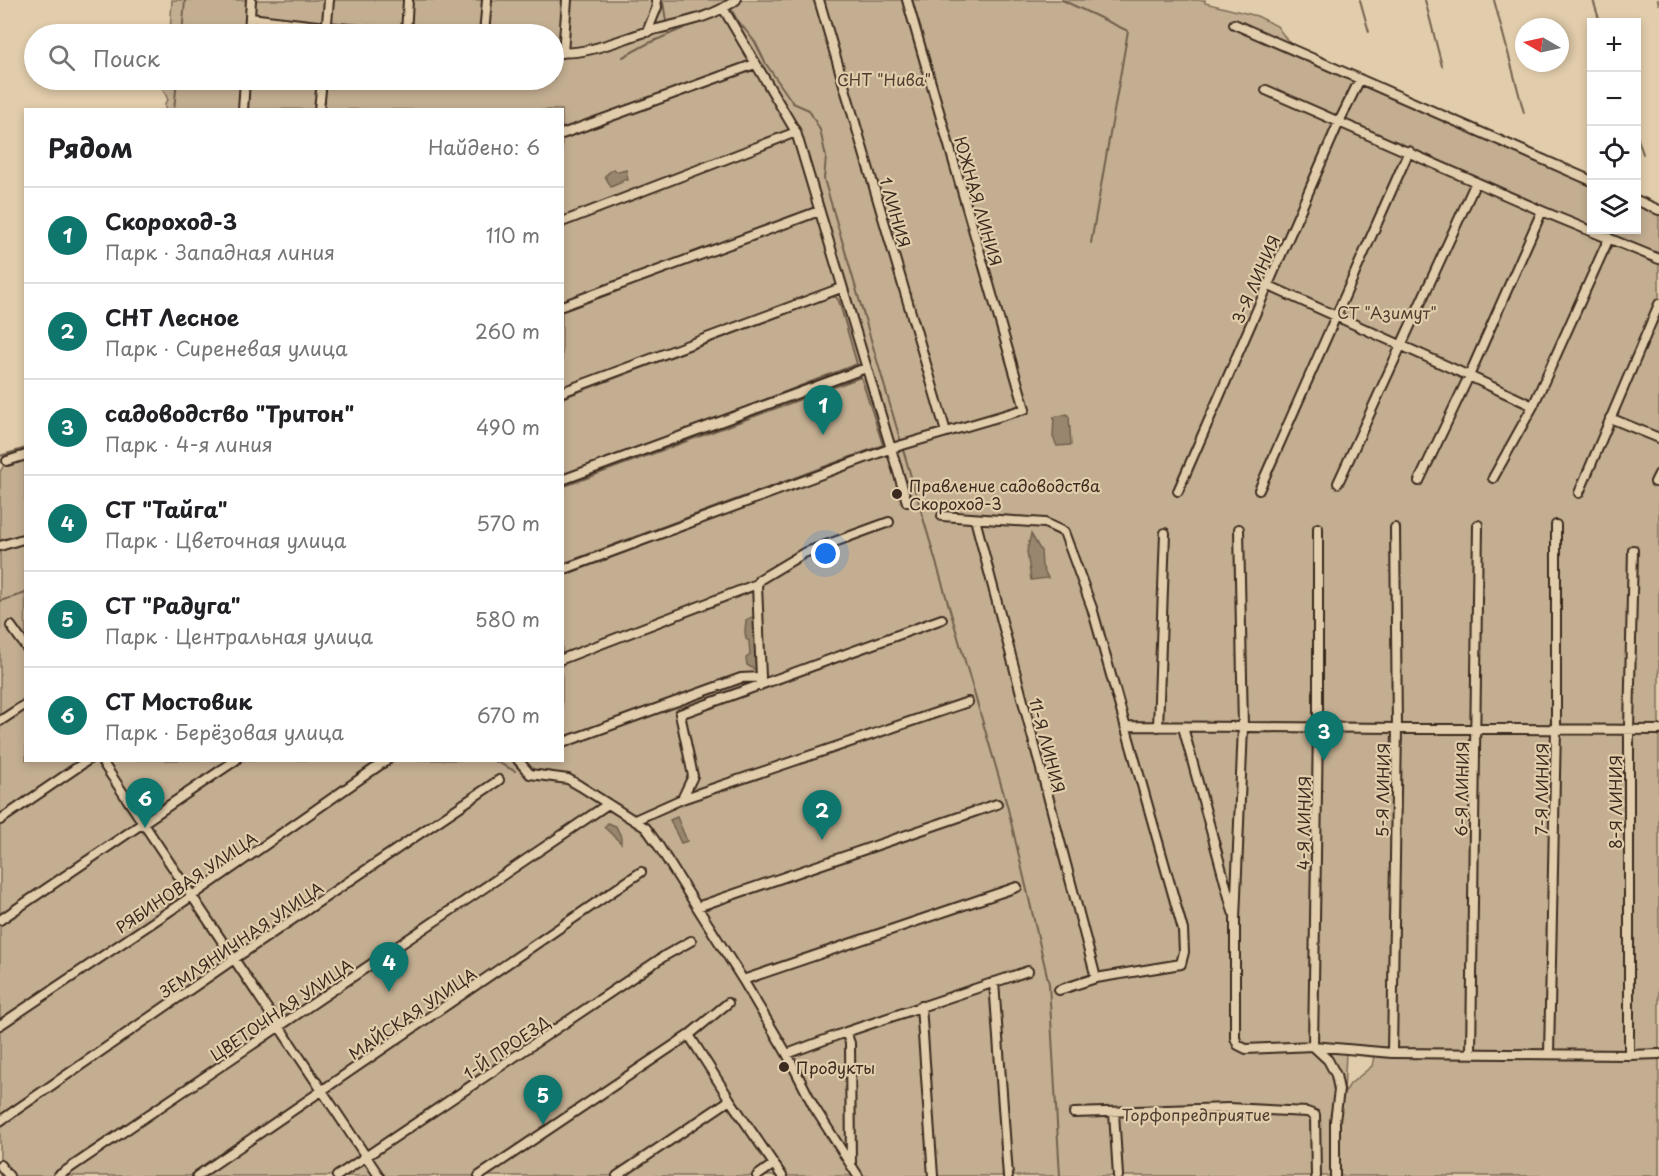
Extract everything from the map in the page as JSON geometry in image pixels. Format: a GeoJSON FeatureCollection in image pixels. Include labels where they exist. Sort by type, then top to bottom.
{"type":"FeatureCollection","features":[{"type":"Feature","properties":{"kind":"street"},"geometry":{"type":"LineString","coordinates":[[250,24],[251,0]]}},
{"type":"Feature","properties":{"kind":"street"},"geometry":{"type":"LineString","coordinates":[[326,24],[328,0]]}},
{"type":"Feature","properties":{"kind":"street"},"geometry":{"type":"LineString","coordinates":[[407,24],[408,0]]}},
{"type":"Feature","properties":{"kind":"street"},"geometry":{"type":"LineString","coordinates":[[485,24],[487,0]]}},
{"type":"Feature","properties":{"kind":"street"},"geometry":{"type":"LineString","coordinates":[[564,40],[567,0]]}},
{"type":"Feature","properties":{"kind":"street"},"geometry":{"type":"LineString","coordinates":[[647,32],[657,6],[656,0]]}},
{"type":"Feature","properties":{"kind":"street","name":"1 ЛИНИЯ"},"geometry":{"type":"LineString","coordinates":[[819,0],[946,432]]}},
{"type":"Feature","properties":{"kind":"street","name":"ЮЖНАЯ ЛИНИЯ"},"geometry":{"type":"LineString","coordinates":[[907,0],[1025,409],[946,432]]}},
{"type":"Feature","properties":{"kind":"street"},"geometry":{"type":"LineString","coordinates":[[564,53],[596,48],[705,17],[728,6],[755,64],[796,132],[866,368],[899,446],[907,502]]}},
{"type":"Feature","properties":{"kind":"street"},"geometry":{"type":"LineString","coordinates":[[250,18],[285,24]]}},
{"type":"Feature","properties":{"kind":"street"},"geometry":{"type":"LineString","coordinates":[[1234,24],[1590,180]]}},
{"type":"Feature","properties":{"kind":"street"},"geometry":{"type":"LineString","coordinates":[[564,133],[755,64]]}},
{"type":"Feature","properties":{"kind":"street","name":"3-Я ЛИНИЯ"},"geometry":{"type":"LineString","coordinates":[[1178,491],[1267,285],[1360,79]]}},
{"type":"Feature","properties":{"kind":"street"},"geometry":{"type":"LineString","coordinates":[[243,108],[244,90]]}},
{"type":"Feature","properties":{"kind":"street"},"geometry":{"type":"LineString","coordinates":[[319,108],[321,90]]}},
{"type":"Feature","properties":{"kind":"street"},"geometry":{"type":"LineString","coordinates":[[1266,90],[1659,260]]}},
{"type":"Feature","properties":{"kind":"street"},"geometry":{"type":"LineString","coordinates":[[564,221],[796,132]]}},
{"type":"Feature","properties":{"kind":"street"},"geometry":{"type":"LineString","coordinates":[[1259,490],[1409,151]]}},
{"type":"Feature","properties":{"kind":"street"},"geometry":{"type":"LineString","coordinates":[[1338,483],[1476,182]]}},
{"type":"Feature","properties":{"kind":"street"},"geometry":{"type":"LineString","coordinates":[[1641,202],[1659,210]]}},
{"type":"Feature","properties":{"kind":"street"},"geometry":{"type":"LineString","coordinates":[[564,305],[819,211]]}},
{"type":"Feature","properties":{"kind":"street"},"geometry":{"type":"LineString","coordinates":[[1419,481],[1542,211]]}},
{"type":"Feature","properties":{"kind":"street"},"geometry":{"type":"LineString","coordinates":[[1493,478],[1533,406],[1609,238]]}},
{"type":"Feature","properties":{"kind":"street"},"geometry":{"type":"LineString","coordinates":[[1267,285],[1533,406]]}},
{"type":"Feature","properties":{"kind":"street"},"geometry":{"type":"LineString","coordinates":[[564,391],[841,288]]}},
{"type":"Feature","properties":{"kind":"street"},"geometry":{"type":"LineString","coordinates":[[1579,493],[1659,303]]}},
{"type":"Feature","properties":{"kind":"street"},"geometry":{"type":"LineString","coordinates":[[564,479],[866,368]]}},
{"type":"Feature","properties":{"kind":"street"},"geometry":{"type":"LineString","coordinates":[[1610,418],[1659,438]]}},
{"type":"Feature","properties":{"kind":"street"},"geometry":{"type":"LineString","coordinates":[[564,569],[899,446],[946,432]]}},
{"type":"Feature","properties":{"kind":"street"},"geometry":{"type":"LineString","coordinates":[[8,461],[24,456]]}},
{"type":"Feature","properties":{"kind":"street"},"geometry":{"type":"LineString","coordinates":[[942,516],[1045,523],[1064,532],[1092,609],[1183,930],[1184,952],[1181,964],[1096,978],[1059,990]]}},
{"type":"Feature","properties":{"kind":"street","name":"11-Я ЛИНИЯ"},"geometry":{"type":"LineString","coordinates":[[975,519],[1096,978]]}},
{"type":"Feature","properties":{"kind":"street"},"geometry":{"type":"LineString","coordinates":[[564,658],[757,584],[759,580],[804,553],[889,522]]}},
{"type":"Feature","properties":{"kind":"street","name":"6-Я ЛИНИЯ"},"geometry":{"type":"LineString","coordinates":[[1471,1053],[1478,525]]}},
{"type":"Feature","properties":{"kind":"street","name":"7-Я ЛИНИЯ"},"geometry":{"type":"LineString","coordinates":[[1549,1054],[1556,729],[1556,525]]}},
{"type":"Feature","properties":{"kind":"street","name":"4-Я ЛИНИЯ"},"geometry":{"type":"LineString","coordinates":[[1313,1046],[1318,728],[1318,528]]}},
{"type":"Feature","properties":{"kind":"street","name":"5-Я ЛИНИЯ"},"geometry":{"type":"LineString","coordinates":[[1392,1053],[1397,728],[1395,528]]}},
{"type":"Feature","properties":{"kind":"street"},"geometry":{"type":"LineString","coordinates":[[1239,529],[1243,727],[1235,919],[1236,1042],[1238,1045],[1246,1049],[1313,1046],[1392,1053],[1629,1055],[1659,1053]]}},
{"type":"Feature","properties":{"kind":"street"},"geometry":{"type":"LineString","coordinates":[[1158,727],[1165,533]]}},
{"type":"Feature","properties":{"kind":"street"},"geometry":{"type":"LineString","coordinates":[[0,546],[24,539]]}},
{"type":"Feature","properties":{"kind":"street","name":"8-Я ЛИНИЯ"},"geometry":{"type":"LineString","coordinates":[[1629,1055],[1629,729],[1633,550]]}},
{"type":"Feature","properties":{"kind":"street"},"geometry":{"type":"LineString","coordinates":[[757,584],[761,677],[759,686]]}},
{"type":"Feature","properties":{"kind":"street"},"geometry":{"type":"LineString","coordinates":[[682,799],[693,776],[680,714],[942,619]]}},
{"type":"Feature","properties":{"kind":"street"},"geometry":{"type":"LineString","coordinates":[[11,626],[24,644]]}},
{"type":"Feature","properties":{"kind":"street"},"geometry":{"type":"LineString","coordinates":[[564,742],[741,678],[761,677]]}},
{"type":"Feature","properties":{"kind":"street"},"geometry":{"type":"LineString","coordinates":[[635,820],[682,799],[968,702]]}},
{"type":"Feature","properties":{"kind":"street"},"geometry":{"type":"LineString","coordinates":[[0,721],[24,706]]}},
{"type":"Feature","properties":{"kind":"street"},"geometry":{"type":"LineString","coordinates":[[1125,726],[1659,730]]}},
{"type":"Feature","properties":{"kind":"street"},"geometry":{"type":"LineString","coordinates":[[1183,727],[1235,919]]}},
{"type":"Feature","properties":{"kind":"street"},"geometry":{"type":"LineString","coordinates":[[0,820],[85,762]]}},
{"type":"Feature","properties":{"kind":"street"},"geometry":{"type":"LineString","coordinates":[[102,762],[379,1176]]}},
{"type":"Feature","properties":{"kind":"street"},"geometry":{"type":"LineString","coordinates":[[0,920],[233,762]]}},
{"type":"Feature","properties":{"kind":"street","name":"РЯБИНОВАЯ УЛИЦА"},"geometry":{"type":"LineString","coordinates":[[0,1025],[192,896],[384,762]]}},
{"type":"Feature","properties":{"kind":"street"},"geometry":{"type":"LineString","coordinates":[[520,762],[530,774],[567,779],[646,828],[743,980],[787,1054],[814,1107],[858,1176]]}},
{"type":"Feature","properties":{"kind":"street","name":"ЗЕМЛЯНИЧНАЯ УЛИЦА"},"geometry":{"type":"LineString","coordinates":[[0,1121],[499,780]]}},
{"type":"Feature","properties":{"kind":"street","name":"ЦВЕТОЧНАЯ УЛИЦА"},"geometry":{"type":"LineString","coordinates":[[58,1176],[608,804]]}},
{"type":"Feature","properties":{"kind":"street"},"geometry":{"type":"LineString","coordinates":[[697,907],[998,804]]}},
{"type":"Feature","properties":{"kind":"street","name":"МАЙСКАЯ УЛИЦА"},"geometry":{"type":"LineString","coordinates":[[197,1176],[641,872]]}},
{"type":"Feature","properties":{"kind":"street"},"geometry":{"type":"LineString","coordinates":[[743,980],[1017,887]]}},
{"type":"Feature","properties":{"kind":"street","name":"1-Й ПРОЕЗД"},"geometry":{"type":"LineString","coordinates":[[337,1176],[666,955],[691,941]]}},
{"type":"Feature","properties":{"kind":"street"},"geometry":{"type":"LineString","coordinates":[[787,1054],[1028,971]]}},
{"type":"Feature","properties":{"kind":"street"},"geometry":{"type":"LineString","coordinates":[[994,982],[1008,1176]]}},
{"type":"Feature","properties":{"kind":"street"},"geometry":{"type":"LineString","coordinates":[[478,1176],[689,1035],[728,1003]]}},
{"type":"Feature","properties":{"kind":"street"},"geometry":{"type":"LineString","coordinates":[[921,1006],[933,1176]]}},
{"type":"Feature","properties":{"kind":"street"},"geometry":{"type":"LineString","coordinates":[[846,1032],[850,1043],[851,1166]]}},
{"type":"Feature","properties":{"kind":"street"},"geometry":{"type":"LineString","coordinates":[[689,1035],[782,1176]]}},
{"type":"Feature","properties":{"kind":"street"},"geometry":{"type":"LineString","coordinates":[[1313,1046],[1328,1060],[1336,1075],[1339,1090],[1335,1121],[1335,1176]]}},
{"type":"Feature","properties":{"kind":"street"},"geometry":{"type":"LineString","coordinates":[[617,1176],[730,1100]]}},
{"type":"Feature","properties":{"kind":"street"},"geometry":{"type":"LineString","coordinates":[[1074,1113],[1228,1108],[1307,1112],[1315,1115],[1316,1176]]}},
{"type":"Feature","properties":{"kind":"street"},"geometry":{"type":"LineString","coordinates":[[1114,1112],[1118,1176]]}},
{"type":"Feature","properties":{"kind":"street"},"geometry":{"type":"LineString","coordinates":[[757,1176],[774,1164]]}},
{"type":"Feature","properties":{"kind":"street"},"geometry":{"type":"LineString","coordinates":[[0,1165],[9,1176]]}},
{"type":"Feature","properties":{"kind":"green space"},"geometry":{"type":"Polygon","coordinates":[[[172,0],[1205,0],[1205,3],[1257,16],[1277,26],[1295,51],[1587,179],[1587,234],[1641,234],[1641,202],[1659,210],[1659,1176],[0,1176],[0,472],[4,465],[24,458],[24,762],[564,762],[564,108],[165,108],[168,100],[163,90],[564,90],[564,24],[171,24],[172,0]],[[1346,1053],[1344,1094],[1350,1084],[1372,1066],[1374,1057],[1346,1053]]]}},
{"type":"Feature","properties":{"kind":"shaded area"},"geometry":{"type":"Polygon","coordinates":[[[613,169],[618,172],[626,170],[628,180],[622,180],[611,187],[605,176],[613,169]]]}},
{"type":"Feature","properties":{"kind":"shaded area"},"geometry":{"type":"Polygon","coordinates":[[[1067,414],[1071,445],[1057,446],[1053,437],[1054,417],[1067,414]]]}},
{"type":"Feature","properties":{"kind":"shaded area"},"geometry":{"type":"Polygon","coordinates":[[[1031,534],[1041,551],[1042,566],[1048,578],[1031,580],[1027,551],[1031,534]]]}},
{"type":"Feature","properties":{"kind":"shaded area"},"geometry":{"type":"Polygon","coordinates":[[[752,617],[755,619],[755,659],[758,665],[758,669],[755,670],[747,665],[746,658],[750,655],[749,641],[746,639],[745,631],[746,620],[752,617]]]}},
{"type":"Feature","properties":{"kind":"shaded area"},"geometry":{"type":"Polygon","coordinates":[[[677,817],[687,841],[681,843],[670,820],[677,817]]]}},
{"type":"Feature","properties":{"kind":"shaded area"},"geometry":{"type":"Polygon","coordinates":[[[608,823],[616,826],[621,843],[604,827],[608,823]]]}},
{"type":"Feature","properties":{"kind":"waterway"},"geometry":{"type":"LineString","coordinates":[[183,24],[185,0]]}},
{"type":"Feature","properties":{"kind":"waterway"},"geometry":{"type":"LineString","coordinates":[[1062,0],[1128,31],[1091,243]]}},
{"type":"Feature","properties":{"kind":"waterway"},"geometry":{"type":"LineString","coordinates":[[1360,0],[1369,32]]}},
{"type":"Feature","properties":{"kind":"waterway"},"geometry":{"type":"LineString","coordinates":[[1425,0],[1442,66]]}},
{"type":"Feature","properties":{"kind":"waterway"},"geometry":{"type":"LineString","coordinates":[[1494,0],[1524,113]]}},
{"type":"Feature","properties":{"kind":"waterway"},"geometry":{"type":"LineString","coordinates":[[1593,0],[1599,18]]}},
{"type":"Feature","properties":{"kind":"waterway"},"geometry":{"type":"LineString","coordinates":[[1658,0],[1659,4]]}},
{"type":"Feature","properties":{"kind":"waterway"},"geometry":{"type":"LineString","coordinates":[[663,2],[666,21]]}},
{"type":"Feature","properties":{"kind":"waterway"},"geometry":{"type":"LineString","coordinates":[[730,7],[793,103],[809,110],[820,130],[826,157],[824,179],[1007,805],[1049,984],[1060,1176]]}},
{"type":"Feature","properties":{"kind":"waterway"},"geometry":{"type":"LineString","coordinates":[[623,57],[693,24]]}},
{"type":"Feature","properties":{"kind":"waterway"},"geometry":{"type":"LineString","coordinates":[[174,108],[176,90]]}},
{"type":"Feature","properties":{"kind":"waterway"},"geometry":{"type":"LineString","coordinates":[[1641,148],[1643,154]]}},
{"type":"Feature","properties":{"kind":"waterway"},"geometry":{"type":"LineString","coordinates":[[564,397],[830,297],[836,297],[857,364],[672,436]]}},
{"type":"Feature","properties":{"kind":"waterway"},"geometry":{"type":"LineString","coordinates":[[564,486],[861,377],[883,445],[564,563]]}},
{"type":"Feature","properties":{"kind":"waterway"},"geometry":{"type":"LineString","coordinates":[[0,456],[24,449]]}},
{"type":"Feature","properties":{"kind":"waterway"},"geometry":{"type":"LineString","coordinates":[[564,575],[886,454]]}},
{"type":"Feature","properties":{"kind":"waterway"},"geometry":{"type":"LineString","coordinates":[[564,662],[751,592]]}},
{"type":"Feature","properties":{"kind":"waterway"},"geometry":{"type":"LineString","coordinates":[[0,601],[24,594]]}},
{"type":"Feature","properties":{"kind":"waterway"},"geometry":{"type":"LineString","coordinates":[[564,653],[686,607]]}},
{"type":"Feature","properties":{"kind":"waterway"},"geometry":{"type":"LineString","coordinates":[[497,762],[515,771]]}},
{"type":"Feature","properties":{"kind":"place","name":"Скороход-3"},"geometry":{"type":"Point","coordinates":[823,435]}},
{"type":"Feature","properties":{"kind":"place","name":"Правление садоводства Скороход-3"},"geometry":{"type":"Point","coordinates":[897,494]}},
{"type":"Feature","properties":{"kind":"place","name":"садоводство \"Тритон\""},"geometry":{"type":"Point","coordinates":[1324,761]}},
{"type":"Feature","properties":{"kind":"place","name":"СТ Мостовик"},"geometry":{"type":"Point","coordinates":[145,828]}},
{"type":"Feature","properties":{"kind":"place","name":"СНТ Лесное"},"geometry":{"type":"Point","coordinates":[822,840]}},
{"type":"Feature","properties":{"kind":"place","name":"СТ \"Тайга\""},"geometry":{"type":"Point","coordinates":[389,992]}},
{"type":"Feature","properties":{"kind":"place","name":"Продукты"},"geometry":{"type":"Point","coordinates":[784,1067]}},
{"type":"Feature","properties":{"kind":"place","name":"СТ \"Радуга\""},"geometry":{"type":"Point","coordinates":[543,1125]}},
{"type":"Feature","properties":{"kind":"park label","name":"СНТ \"Нива\""},"geometry":{"type":"Point","coordinates":[884,79]}},
{"type":"Feature","properties":{"kind":"park label","name":"СТ \"Азимут\""},"geometry":{"type":"Point","coordinates":[1387,312]}},
{"type":"Feature","properties":{"kind":"park label","name":"Торфопредприятие"},"geometry":{"type":"Point","coordinates":[1196,1114]}}]}
